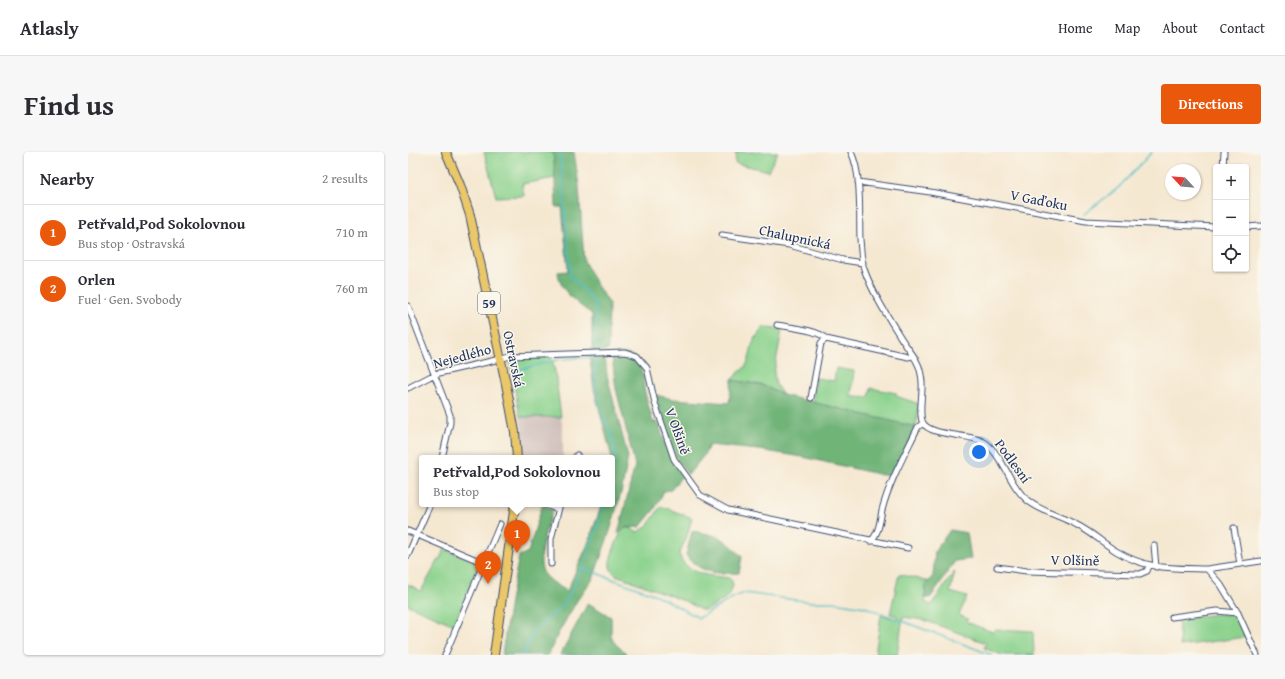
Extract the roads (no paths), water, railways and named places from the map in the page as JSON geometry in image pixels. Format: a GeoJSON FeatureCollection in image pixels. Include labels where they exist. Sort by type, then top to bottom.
{"type":"FeatureCollection","features":[{"type":"Feature","properties":{"kind":"main road","name":"Ostravská"},"geometry":{"type":"LineString","coordinates":[[446,152],[460,185],[470,215],[501,358],[515,432],[517,455]]}},
{"type":"Feature","properties":{"kind":"main road"},"geometry":{"type":"LineString","coordinates":[[494,655],[515,507]]}},
{"type":"Feature","properties":{"kind":"street"},"geometry":{"type":"LineString","coordinates":[[852,152],[858,182],[861,254],[863,263],[875,294],[920,368],[922,383],[921,410],[923,423],[918,427],[893,477],[876,536],[871,541]]}},
{"type":"Feature","properties":{"kind":"street"},"geometry":{"type":"LineString","coordinates":[[1223,164],[1224,152]]}},
{"type":"Feature","properties":{"kind":"street","name":"V Gaďoku"},"geometry":{"type":"LineString","coordinates":[[858,182],[930,192],[1086,221],[1213,227]]}},
{"type":"Feature","properties":{"kind":"street"},"geometry":{"type":"LineString","coordinates":[[1249,227],[1261,226]]}},
{"type":"Feature","properties":{"kind":"street","name":"Chalupnická"},"geometry":{"type":"LineString","coordinates":[[722,235],[789,245],[843,260],[863,263]]}},
{"type":"Feature","properties":{"kind":"street"},"geometry":{"type":"LineString","coordinates":[[408,306],[450,415],[450,423],[443,455]]}},
{"type":"Feature","properties":{"kind":"street"},"geometry":{"type":"LineString","coordinates":[[777,325],[822,335],[826,339],[908,357],[912,356]]}},
{"type":"Feature","properties":{"kind":"street"},"geometry":{"type":"LineString","coordinates":[[811,398],[820,344],[826,339]]}},
{"type":"Feature","properties":{"kind":"street","name":"V Olšině"},"geometry":{"type":"LineString","coordinates":[[501,358],[510,356],[625,352],[637,356],[647,368],[655,403],[674,459],[700,495],[728,510],[908,548]]}},
{"type":"Feature","properties":{"kind":"street","name":"Nejedlého"},"geometry":{"type":"LineString","coordinates":[[408,388],[435,374],[501,358]]}},
{"type":"Feature","properties":{"kind":"street","name":"Podlesní"},"geometry":{"type":"LineString","coordinates":[[923,423],[930,429],[979,440],[986,443],[994,451],[1026,500],[1044,510],[1080,526],[1116,551],[1132,560],[1156,567],[1206,569],[1261,561]]}},
{"type":"Feature","properties":{"kind":"street"},"geometry":{"type":"LineString","coordinates":[[408,555],[429,507]]}},
{"type":"Feature","properties":{"kind":"street"},"geometry":{"type":"LineString","coordinates":[[550,564],[551,539],[559,507]]}},
{"type":"Feature","properties":{"kind":"street"},"geometry":{"type":"LineString","coordinates":[[445,655],[500,524]]}},
{"type":"Feature","properties":{"kind":"street"},"geometry":{"type":"LineString","coordinates":[[1234,528],[1240,564]]}},
{"type":"Feature","properties":{"kind":"street"},"geometry":{"type":"LineString","coordinates":[[408,531],[484,564]]}},
{"type":"Feature","properties":{"kind":"street"},"geometry":{"type":"LineString","coordinates":[[1154,545],[1156,567]]}},
{"type":"Feature","properties":{"kind":"street","name":"V Olšině"},"geometry":{"type":"LineString","coordinates":[[997,567],[1027,571],[1140,574],[1147,571],[1149,566]]}},
{"type":"Feature","properties":{"kind":"street"},"geometry":{"type":"LineString","coordinates":[[1206,569],[1221,586],[1238,613],[1258,654]]}},
{"type":"Feature","properties":{"kind":"street"},"geometry":{"type":"LineString","coordinates":[[1172,617],[1217,611],[1238,613]]}},
{"type":"Feature","properties":{"kind":"waterway"},"geometry":{"type":"LineString","coordinates":[[560,152],[570,274],[571,277],[591,298],[596,308],[596,351]]}},
{"type":"Feature","properties":{"kind":"waterway"},"geometry":{"type":"LineString","coordinates":[[1084,214],[1118,188],[1152,152]]}},
{"type":"Feature","properties":{"kind":"waterway"},"geometry":{"type":"LineString","coordinates":[[596,355],[595,388],[600,409],[611,433],[615,455]]}},
{"type":"Feature","properties":{"kind":"waterway"},"geometry":{"type":"LineString","coordinates":[[514,371],[561,359],[596,357]]}},
{"type":"Feature","properties":{"kind":"waterway"},"geometry":{"type":"LineString","coordinates":[[523,655],[534,630],[563,606],[579,577],[604,507]]}},
{"type":"Feature","properties":{"kind":"waterway"},"geometry":{"type":"LineString","coordinates":[[582,568],[656,595],[699,618],[734,597],[744,593],[812,602],[834,602],[865,607],[992,655]]}},
{"type":"Feature","properties":{"kind":"place","name":"Petřvald,Pod Sokolovnou"},"geometry":{"type":"Point","coordinates":[517,553]}},
{"type":"Feature","properties":{"kind":"place","name":"Orlen"},"geometry":{"type":"Point","coordinates":[488,584]}}]}
